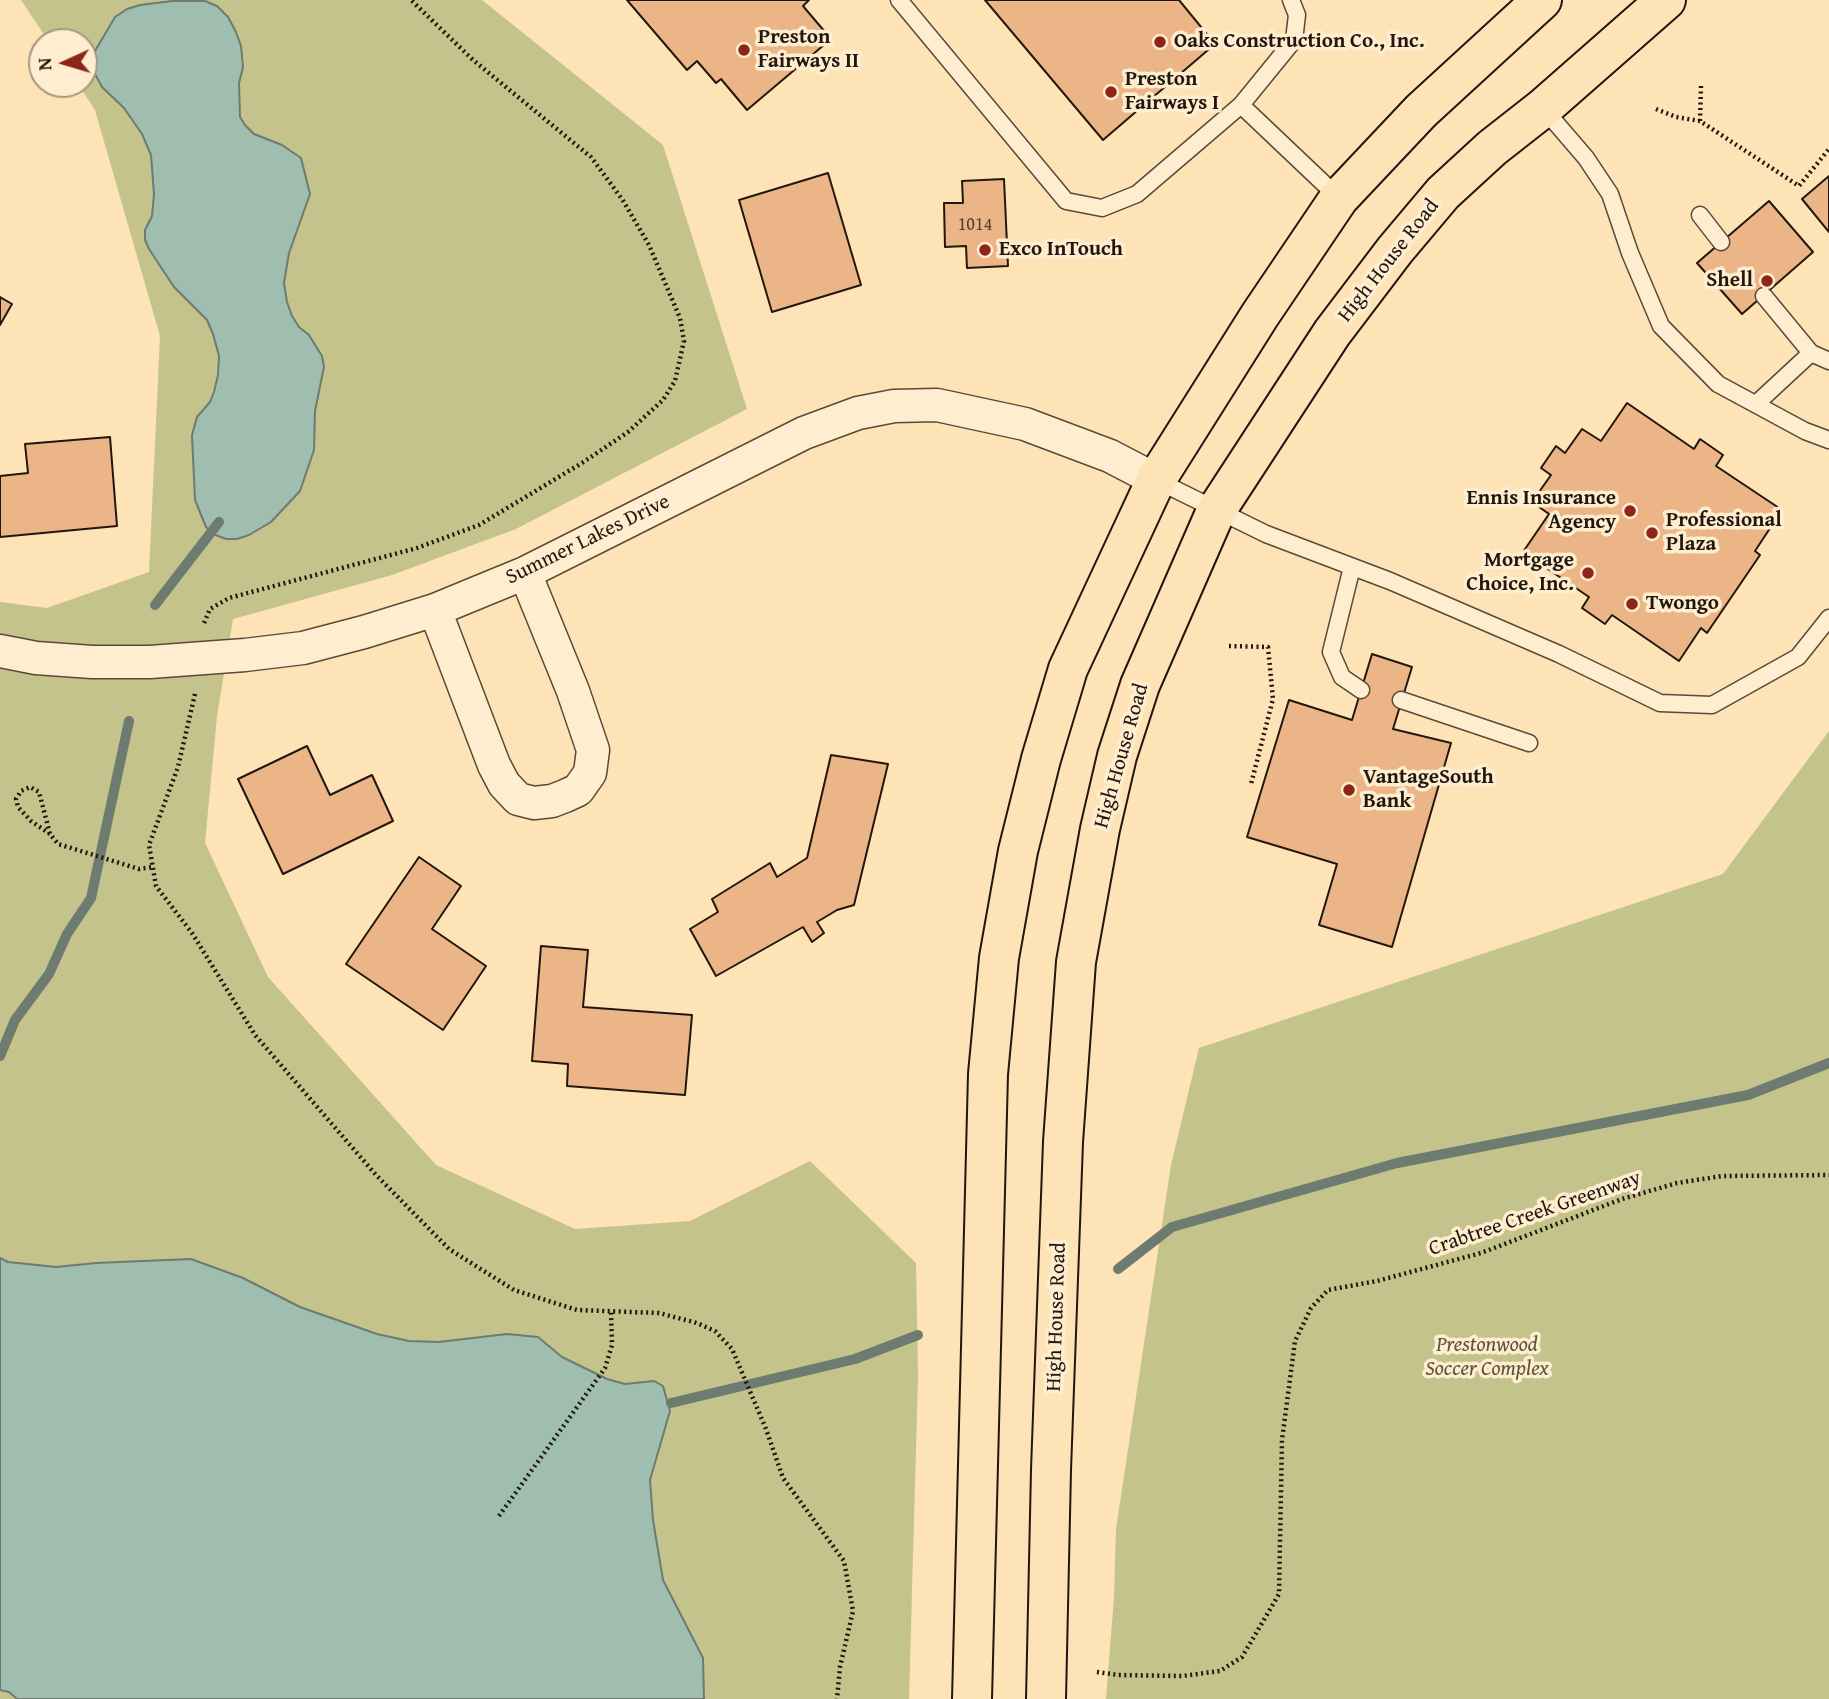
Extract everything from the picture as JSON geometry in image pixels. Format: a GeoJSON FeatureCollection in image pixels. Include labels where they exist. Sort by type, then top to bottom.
{"type":"FeatureCollection","features":[{"type":"Feature","properties":{"kind":"main road"},"geometry":{"type":"LineString","coordinates":[[972,1699],[988,1074],[999,958],[1018,851],[1041,759],[1068,670],[1156,480],[1260,315],[1339,198],[1421,111],[1542,0]]}},
{"type":"Feature","properties":{"kind":"main road","name":"High House Road"},"geometry":{"type":"LineString","coordinates":[[1046,1699],[1063,1142],[1076,962],[1100,830],[1117,756],[1140,685],[1216,511],[1332,333],[1395,250],[1443,193],[1666,0]]}},
{"type":"Feature","properties":{"kind":"street","name":"Summer Lakes Drive"},"geometry":{"type":"LineString","coordinates":[[0,651],[36,658],[150,662],[303,648],[435,610],[525,573],[804,433],[858,413],[894,406],[937,405],[1025,424],[1110,456],[1156,480]]}},
{"type":"Feature","properties":{"kind":"street"},"geometry":{"type":"LineString","coordinates":[[435,610],[494,765],[504,784],[517,799],[534,803],[565,796],[578,790],[590,773],[593,750],[573,691],[525,573]]}},
{"type":"Feature","properties":{"kind":"lane"},"geometry":{"type":"LineString","coordinates":[[900,0],[1066,201],[1102,208],[1138,194],[1241,105],[1294,40],[1297,15],[1291,0]]}},
{"type":"Feature","properties":{"kind":"lane"},"geometry":{"type":"LineString","coordinates":[[1241,105],[1339,198]]}},
{"type":"Feature","properties":{"kind":"lane"},"geometry":{"type":"LineString","coordinates":[[1544,108],[1586,158],[1609,194],[1661,326],[1718,384],[1829,440]]}},
{"type":"Feature","properties":{"kind":"lane"},"geometry":{"type":"LineString","coordinates":[[1700,215],[1721,242]]}},
{"type":"Feature","properties":{"kind":"lane"},"geometry":{"type":"LineString","coordinates":[[1764,296],[1811,353],[1829,360]]}},
{"type":"Feature","properties":{"kind":"lane"},"geometry":{"type":"LineString","coordinates":[[1756,404],[1811,353]]}},
{"type":"Feature","properties":{"kind":"lane"},"geometry":{"type":"LineString","coordinates":[[1156,480],[1266,534],[1559,654],[1660,703],[1712,705],[1798,657],[1829,618]]}},
{"type":"Feature","properties":{"kind":"lane"},"geometry":{"type":"LineString","coordinates":[[1352,567],[1331,652],[1342,677],[1361,690]]}},
{"type":"Feature","properties":{"kind":"lane"},"geometry":{"type":"LineString","coordinates":[[1401,700],[1529,743]]}},
{"type":"Feature","properties":{"kind":"path"},"geometry":{"type":"LineString","coordinates":[[201,632],[210,609],[229,598],[416,548],[479,525],[628,432],[663,400],[675,381],[684,341],[680,318],[649,245],[622,199],[591,157],[473,60],[411,0]]}},
{"type":"Feature","properties":{"kind":"path"},"geometry":{"type":"LineString","coordinates":[[1700,86],[1700,121]]}},
{"type":"Feature","properties":{"kind":"path"},"geometry":{"type":"LineString","coordinates":[[1656,109],[1676,117],[1700,121],[1799,186],[1829,149]]}},
{"type":"Feature","properties":{"kind":"path"},"geometry":{"type":"LineString","coordinates":[[1229,646],[1268,647],[1273,699],[1251,784]]}},
{"type":"Feature","properties":{"kind":"path"},"geometry":{"type":"LineString","coordinates":[[197,683],[178,767],[149,845],[156,886],[192,933],[255,1035],[376,1175],[449,1249],[514,1290],[577,1310],[659,1313],[697,1322],[715,1331],[732,1349],[766,1429],[783,1478],[844,1561],[853,1611],[837,1699]]}},
{"type":"Feature","properties":{"kind":"path"},"geometry":{"type":"LineString","coordinates":[[50,834],[39,792],[30,787],[21,791],[16,799],[18,807],[58,844],[139,869],[153,867]]}},
{"type":"Feature","properties":{"kind":"path","name":"Crabtree Creek Greenway"},"geometry":{"type":"LineString","coordinates":[[1097,1672],[1182,1676],[1220,1671],[1242,1657],[1279,1594],[1282,1440],[1295,1341],[1311,1308],[1328,1290],[1377,1281],[1481,1253],[1622,1199],[1677,1183],[1722,1176],[1829,1175]]}},
{"type":"Feature","properties":{"kind":"path"},"geometry":{"type":"LineString","coordinates":[[499,1516],[605,1368],[612,1345],[611,1311]]}},
{"type":"Feature","properties":{"kind":"green space"},"geometry":{"type":"Polygon","coordinates":[[[21,0],[482,0],[663,145],[747,409],[516,529],[392,575],[233,619],[217,716],[205,843],[268,977],[436,1165],[575,1229],[690,1221],[810,1161],[916,1263],[918,1376],[909,1699],[0,1699],[0,602],[47,608],[149,572],[160,336],[95,110],[87,98],[98,98],[98,28],[40,28],[21,0]]]}},
{"type":"Feature","properties":{"kind":"green space","name":"Prestonwood Soccer Complex"},"geometry":{"type":"Polygon","coordinates":[[[1829,731],[1829,1699],[1106,1699],[1116,1529],[1171,1165],[1199,1048],[1723,874],[1829,731]]]}},
{"type":"Feature","properties":{"kind":"shaded area"},"geometry":{"type":"Polygon","coordinates":[[[205,1],[217,6],[228,17],[241,46],[243,67],[239,83],[240,117],[254,134],[282,145],[301,158],[310,194],[289,253],[284,283],[292,316],[299,327],[309,335],[322,356],[324,367],[315,411],[314,450],[300,491],[271,522],[237,539],[226,539],[213,534],[206,527],[195,500],[192,435],[197,417],[210,402],[218,375],[219,356],[213,334],[207,320],[174,287],[149,249],[145,230],[152,216],[154,194],[151,155],[142,134],[124,108],[98,80],[98,46],[115,17],[140,5],[205,1]]]}},
{"type":"Feature","properties":{"kind":"shaded area"},"geometry":{"type":"Polygon","coordinates":[[[0,1258],[8,1262],[56,1267],[191,1259],[243,1278],[300,1307],[377,1334],[409,1341],[439,1342],[507,1334],[538,1337],[562,1357],[607,1379],[625,1384],[654,1381],[663,1386],[670,1411],[650,1480],[653,1520],[663,1580],[703,1658],[704,1699],[17,1699],[9,1692],[0,1690],[0,1258]]]}},
{"type":"Feature","properties":{"kind":"building","name":"Preston Fairways II"},"geometry":{"type":"Polygon","coordinates":[[[627,0],[809,0],[803,6],[831,39],[747,110],[721,79],[716,83],[697,61],[687,70],[627,0]]]}},
{"type":"Feature","properties":{"kind":"building","name":"Preston Fairways I"},"geometry":{"type":"Polygon","coordinates":[[[985,0],[1179,0],[1215,44],[1103,140],[985,0]]]}},
{"type":"Feature","properties":{"kind":"building"},"geometry":{"type":"Polygon","coordinates":[[[828,173],[861,285],[772,312],[739,200],[828,173]]]}},
{"type":"Feature","properties":{"kind":"building"},"geometry":{"type":"Polygon","coordinates":[[[1829,176],[1829,232],[1802,199],[1829,176]]]}},
{"type":"Feature","properties":{"kind":"building"},"geometry":{"type":"Polygon","coordinates":[[[1004,179],[1008,266],[967,268],[966,246],[945,247],[944,203],[963,203],[962,181],[1004,179]]]}},
{"type":"Feature","properties":{"kind":"building"},"geometry":{"type":"Polygon","coordinates":[[[1769,201],[1813,252],[1742,314],[1697,263],[1769,201]]]}},
{"type":"Feature","properties":{"kind":"building"},"geometry":{"type":"Polygon","coordinates":[[[0,297],[12,304],[0,325],[0,297]]]}},
{"type":"Feature","properties":{"kind":"building","name":"Professional Plaza"},"geometry":{"type":"Polygon","coordinates":[[[1627,403],[1694,449],[1700,439],[1723,455],[1716,466],[1782,510],[1755,551],[1760,555],[1707,633],[1701,628],[1679,661],[1612,615],[1605,624],[1582,608],[1589,597],[1523,552],[1549,514],[1532,502],[1551,475],[1541,468],[1556,446],[1565,453],[1582,429],[1601,441],[1627,403]]]}},
{"type":"Feature","properties":{"kind":"building"},"geometry":{"type":"Polygon","coordinates":[[[110,437],[117,526],[0,537],[0,476],[28,473],[25,444],[110,437]]]}},
{"type":"Feature","properties":{"kind":"building","name":"VantageSouth Bank"},"geometry":{"type":"Polygon","coordinates":[[[1372,654],[1412,667],[1393,729],[1451,743],[1392,947],[1319,925],[1337,864],[1247,837],[1289,700],[1352,720],[1372,654]]]}},
{"type":"Feature","properties":{"kind":"building"},"geometry":{"type":"Polygon","coordinates":[[[307,746],[330,795],[372,775],[393,821],[283,874],[238,779],[307,746]]]}},
{"type":"Feature","properties":{"kind":"building"},"geometry":{"type":"Polygon","coordinates":[[[831,755],[888,764],[854,905],[837,910],[817,922],[824,933],[812,942],[803,927],[716,976],[690,929],[718,912],[712,899],[770,863],[777,877],[807,858],[831,755]]]}},
{"type":"Feature","properties":{"kind":"building"},"geometry":{"type":"Polygon","coordinates":[[[419,857],[461,886],[432,929],[486,966],[443,1030],[346,964],[419,857]]]}},
{"type":"Feature","properties":{"kind":"building"},"geometry":{"type":"Polygon","coordinates":[[[541,946],[588,950],[583,1007],[692,1015],[685,1095],[567,1086],[568,1064],[532,1061],[541,946]]]}},
{"type":"Feature","properties":{"kind":"waterway"},"geometry":{"type":"LineString","coordinates":[[155,605],[219,522]]}},
{"type":"Feature","properties":{"kind":"waterway"},"geometry":{"type":"LineString","coordinates":[[0,1056],[15,1020],[49,974],[67,934],[91,898],[129,721]]}},
{"type":"Feature","properties":{"kind":"waterway"},"geometry":{"type":"LineString","coordinates":[[1118,1269],[1172,1227],[1397,1163],[1748,1095],[1829,1063]]}},
{"type":"Feature","properties":{"kind":"waterway"},"geometry":{"type":"LineString","coordinates":[[671,1403],[855,1359],[918,1335]]}},
{"type":"Feature","properties":{"kind":"place","name":"Oaks Construction Co., Inc."},"geometry":{"type":"Point","coordinates":[1160,42]}},
{"type":"Feature","properties":{"kind":"place","name":"Preston Fairways II"},"geometry":{"type":"Point","coordinates":[744,50]}},
{"type":"Feature","properties":{"kind":"place","name":"Preston Fairways I"},"geometry":{"type":"Point","coordinates":[1111,92]}},
{"type":"Feature","properties":{"kind":"place","name":"Exco InTouch"},"geometry":{"type":"Point","coordinates":[985,250]}},
{"type":"Feature","properties":{"kind":"place","name":"Shell"},"geometry":{"type":"Point","coordinates":[1767,281]}},
{"type":"Feature","properties":{"kind":"place","name":"Ennis Insurance Agency"},"geometry":{"type":"Point","coordinates":[1630,511]}},
{"type":"Feature","properties":{"kind":"place","name":"Professional Plaza"},"geometry":{"type":"Point","coordinates":[1652,533]}},
{"type":"Feature","properties":{"kind":"place","name":"Mortgage Choice, Inc."},"geometry":{"type":"Point","coordinates":[1588,573]}},
{"type":"Feature","properties":{"kind":"place","name":"Twongo"},"geometry":{"type":"Point","coordinates":[1632,604]}},
{"type":"Feature","properties":{"kind":"place","name":"VantageSouth Bank"},"geometry":{"type":"Point","coordinates":[1349,790]}}]}
